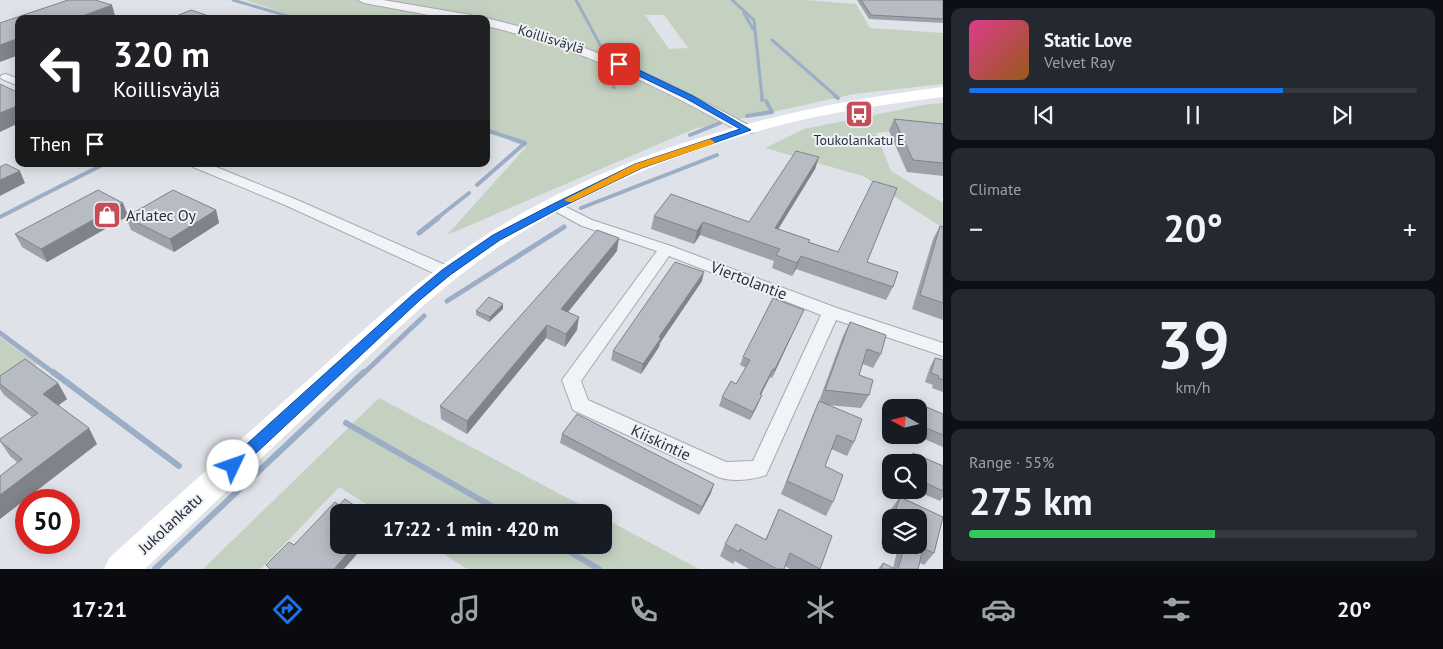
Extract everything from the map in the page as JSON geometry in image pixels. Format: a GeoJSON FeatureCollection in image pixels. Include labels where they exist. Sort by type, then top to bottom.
{"type":"FeatureCollection","features":[{"type":"Feature","properties":{"kind":"main road","name":"Jukolankatu"},"geometry":{"type":"LineString","coordinates":[[121,569],[416,297],[446,272],[496,238],[638,166],[747,130],[788,118],[907,96],[943,92]]}},
{"type":"Feature","properties":{"kind":"street"},"geometry":{"type":"LineString","coordinates":[[364,0],[448,15]]}},
{"type":"Feature","properties":{"kind":"street","name":"Koillisväylä"},"geometry":{"type":"LineString","coordinates":[[490,23],[523,29],[601,55],[690,97],[747,130]]}},
{"type":"Feature","properties":{"kind":"street"},"geometry":{"type":"LineString","coordinates":[[6,78],[15,82]]}},
{"type":"Feature","properties":{"kind":"street"},"geometry":{"type":"LineString","coordinates":[[205,167],[333,221],[446,272]]}},
{"type":"Feature","properties":{"kind":"street","name":"Viertolantie"},"geometry":{"type":"LineString","coordinates":[[556,206],[587,223],[666,249],[831,312],[943,350]]}},
{"type":"Feature","properties":{"kind":"street","name":"Kiiskintie"},"geometry":{"type":"LineString","coordinates":[[666,249],[571,380],[580,405],[724,471],[759,469],[831,312]]}},
{"type":"Feature","properties":{"kind":"green space"},"geometry":{"type":"Polygon","coordinates":[[[245,0],[805,0],[856,4],[870,28],[943,33],[943,84],[854,94],[694,129],[447,235],[526,147],[490,133],[490,15],[291,15],[245,0]],[[645,15],[669,49],[688,48],[664,15],[645,15]]]}},
{"type":"Feature","properties":{"kind":"green space"},"geometry":{"type":"Polygon","coordinates":[[[943,103],[943,124],[876,133],[891,171],[943,203],[943,228],[863,176],[765,148],[804,129],[923,105],[943,103]]]}},
{"type":"Feature","properties":{"kind":"green space"},"geometry":{"type":"Polygon","coordinates":[[[0,337],[37,364],[0,389],[0,337]]]}},
{"type":"Feature","properties":{"kind":"green space"},"geometry":{"type":"Polygon","coordinates":[[[379,398],[579,504],[366,504],[339,487],[261,569],[203,569],[379,398]]]}},
{"type":"Feature","properties":{"kind":"green space"},"geometry":{"type":"Polygon","coordinates":[[[612,522],[699,569],[467,569],[444,554],[612,554],[612,522]]]}},
{"type":"Feature","properties":{"kind":"building"},"geometry":{"type":"Polygon","coordinates":[[[68,0],[95,0],[112,5],[85,15],[24,15],[68,0]]]}},
{"type":"Feature","properties":{"kind":"building"},"geometry":{"type":"Polygon","coordinates":[[[861,0],[943,0],[943,19],[871,15],[861,0]]]}},
{"type":"Feature","properties":{"kind":"building"},"geometry":{"type":"Polygon","coordinates":[[[191,10],[206,15],[179,15],[191,10]]]}},
{"type":"Feature","properties":{"kind":"building"},"geometry":{"type":"Polygon","coordinates":[[[15,18],[15,39],[0,45],[0,23],[15,18]]]}},
{"type":"Feature","properties":{"kind":"building"},"geometry":{"type":"Polygon","coordinates":[[[0,84],[15,91],[15,107],[0,113],[0,84]]]}},
{"type":"Feature","properties":{"kind":"building"},"geometry":{"type":"Polygon","coordinates":[[[894,119],[943,124],[943,163],[913,160],[894,119]]]}},
{"type":"Feature","properties":{"kind":"building"},"geometry":{"type":"Polygon","coordinates":[[[796,151],[819,157],[775,228],[838,252],[873,181],[897,188],[867,262],[898,272],[893,287],[801,256],[797,263],[776,255],[780,249],[703,222],[697,231],[654,216],[671,194],[749,222],[796,151]]]}},
{"type":"Feature","properties":{"kind":"building"},"geometry":{"type":"Polygon","coordinates":[[[6,164],[20,171],[0,180],[0,167],[6,164]]]}},
{"type":"Feature","properties":{"kind":"building"},"geometry":{"type":"Polygon","coordinates":[[[98,190],[123,203],[41,249],[15,234],[98,190]]]}},
{"type":"Feature","properties":{"kind":"building"},"geometry":{"type":"Polygon","coordinates":[[[173,190],[216,210],[170,239],[126,217],[173,190]]]}},
{"type":"Feature","properties":{"kind":"building"},"geometry":{"type":"Polygon","coordinates":[[[940,226],[943,227],[943,303],[920,295],[940,226]]]}},
{"type":"Feature","properties":{"kind":"building"},"geometry":{"type":"Polygon","coordinates":[[[597,230],[619,238],[561,309],[579,317],[566,334],[547,325],[467,421],[440,406],[597,230]]]}},
{"type":"Feature","properties":{"kind":"building"},"geometry":{"type":"Polygon","coordinates":[[[675,262],[704,272],[659,337],[661,338],[643,364],[613,351],[675,262]]]}},
{"type":"Feature","properties":{"kind":"building"},"geometry":{"type":"Polygon","coordinates":[[[489,297],[503,304],[490,317],[476,311],[489,297]]]}},
{"type":"Feature","properties":{"kind":"building"},"geometry":{"type":"Polygon","coordinates":[[[773,298],[804,310],[775,369],[773,369],[760,394],[762,395],[753,412],[722,397],[731,381],[736,384],[750,360],[743,357],[773,298]]]}},
{"type":"Feature","properties":{"kind":"building"},"geometry":{"type":"Polygon","coordinates":[[[850,322],[886,335],[881,354],[867,349],[859,375],[873,380],[869,395],[825,390],[850,322]]]}},
{"type":"Feature","properties":{"kind":"building"},"geometry":{"type":"Polygon","coordinates":[[[935,358],[943,360],[943,380],[931,373],[935,358]]]}},
{"type":"Feature","properties":{"kind":"building"},"geometry":{"type":"Polygon","coordinates":[[[25,359],[58,383],[43,394],[89,428],[0,495],[0,476],[22,459],[0,439],[38,413],[0,384],[0,376],[25,359]]]}},
{"type":"Feature","properties":{"kind":"building"},"geometry":{"type":"Polygon","coordinates":[[[819,401],[862,419],[854,442],[837,435],[825,466],[843,475],[833,502],[787,481],[819,401]]]}},
{"type":"Feature","properties":{"kind":"building"},"geometry":{"type":"Polygon","coordinates":[[[928,408],[943,414],[943,435],[928,429],[928,408]]]}},
{"type":"Feature","properties":{"kind":"building"},"geometry":{"type":"Polygon","coordinates":[[[577,414],[714,484],[702,507],[562,434],[577,414]]]}},
{"type":"Feature","properties":{"kind":"building"},"geometry":{"type":"Polygon","coordinates":[[[927,459],[943,466],[943,491],[927,484],[927,459]]]}},
{"type":"Feature","properties":{"kind":"building"},"geometry":{"type":"Polygon","coordinates":[[[345,499],[352,504],[340,504],[345,499]]]}},
{"type":"Feature","properties":{"kind":"building"},"geometry":{"type":"Polygon","coordinates":[[[899,499],[904,499],[926,509],[896,509],[899,499]]]}},
{"type":"Feature","properties":{"kind":"building"},"geometry":{"type":"Polygon","coordinates":[[[330,507],[330,554],[347,554],[334,569],[270,569],[266,565],[289,542],[294,545],[330,507]]]}},
{"type":"Feature","properties":{"kind":"building"},"geometry":{"type":"Polygon","coordinates":[[[779,509],[832,536],[820,569],[790,553],[784,569],[777,569],[740,549],[739,552],[725,544],[736,524],[766,540],[779,509]]]}},
{"type":"Feature","properties":{"kind":"building"},"geometry":{"type":"Polygon","coordinates":[[[927,510],[943,517],[934,553],[927,550],[927,510]]]}},
{"type":"Feature","properties":{"kind":"building"},"geometry":{"type":"Polygon","coordinates":[[[902,554],[922,554],[918,569],[898,569],[902,554]]]}},
{"type":"Feature","properties":{"kind":"building"},"geometry":{"type":"Polygon","coordinates":[[[883,563],[895,569],[881,569],[883,563]]]}},
{"type":"Feature","properties":{"kind":"waterway"},"geometry":{"type":"LineString","coordinates":[[233,0],[284,15]]}},
{"type":"Feature","properties":{"kind":"waterway"},"geometry":{"type":"LineString","coordinates":[[576,0],[605,54]]}},
{"type":"Feature","properties":{"kind":"waterway"},"geometry":{"type":"LineString","coordinates":[[732,0],[754,20],[762,97]]}},
{"type":"Feature","properties":{"kind":"waterway"},"geometry":{"type":"LineString","coordinates":[[744,13],[753,29]]}},
{"type":"Feature","properties":{"kind":"waterway"},"geometry":{"type":"LineString","coordinates":[[772,40],[837,97]]}},
{"type":"Feature","properties":{"kind":"waterway"},"geometry":{"type":"LineString","coordinates":[[607,62],[614,88]]}},
{"type":"Feature","properties":{"kind":"waterway"},"geometry":{"type":"LineString","coordinates":[[747,116],[772,112],[766,101]]}},
{"type":"Feature","properties":{"kind":"waterway"},"geometry":{"type":"LineString","coordinates":[[690,135],[720,123]]}},
{"type":"Feature","properties":{"kind":"waterway"},"geometry":{"type":"LineString","coordinates":[[477,185],[525,143],[490,131]]}},
{"type":"Feature","properties":{"kind":"waterway"},"geometry":{"type":"LineString","coordinates":[[581,208],[717,155]]}},
{"type":"Feature","properties":{"kind":"waterway"},"geometry":{"type":"LineString","coordinates":[[0,217],[98,167]]}},
{"type":"Feature","properties":{"kind":"waterway"},"geometry":{"type":"LineString","coordinates":[[436,219],[469,193]]}},
{"type":"Feature","properties":{"kind":"waterway"},"geometry":{"type":"LineString","coordinates":[[419,233],[438,218]]}},
{"type":"Feature","properties":{"kind":"waterway"},"geometry":{"type":"LineString","coordinates":[[447,301],[564,227]]}},
{"type":"Feature","properties":{"kind":"waterway"},"geometry":{"type":"LineString","coordinates":[[363,374],[424,316]]}},
{"type":"Feature","properties":{"kind":"waterway"},"geometry":{"type":"LineString","coordinates":[[0,333],[55,374]]}},
{"type":"Feature","properties":{"kind":"waterway"},"geometry":{"type":"LineString","coordinates":[[53,372],[179,466]]}},
{"type":"Feature","properties":{"kind":"waterway"},"geometry":{"type":"LineString","coordinates":[[155,569],[364,372]]}},
{"type":"Feature","properties":{"kind":"waterway"},"geometry":{"type":"LineString","coordinates":[[346,423],[488,504]]}},
{"type":"Feature","properties":{"kind":"waterway"},"geometry":{"type":"LineString","coordinates":[[573,554],[599,569]]}},
{"type":"Feature","properties":{"kind":"slow traffic"},"geometry":{"type":"LineString","coordinates":[[569,200],[638,166],[710,142]]}},
{"type":"Feature","properties":{"kind":"place","name":"Toukolankatu E"},"geometry":{"type":"Point","coordinates":[859,114]}},
{"type":"Feature","properties":{"kind":"place","name":"Arlatec Oy"},"geometry":{"type":"Point","coordinates":[107,215]}},
{"type":"Feature","properties":{"kind":"route"},"geometry":{"type":"LineString","coordinates":[[233,466],[416,297],[446,272],[496,238],[638,166],[747,130],[690,97],[619,64]]}}]}
